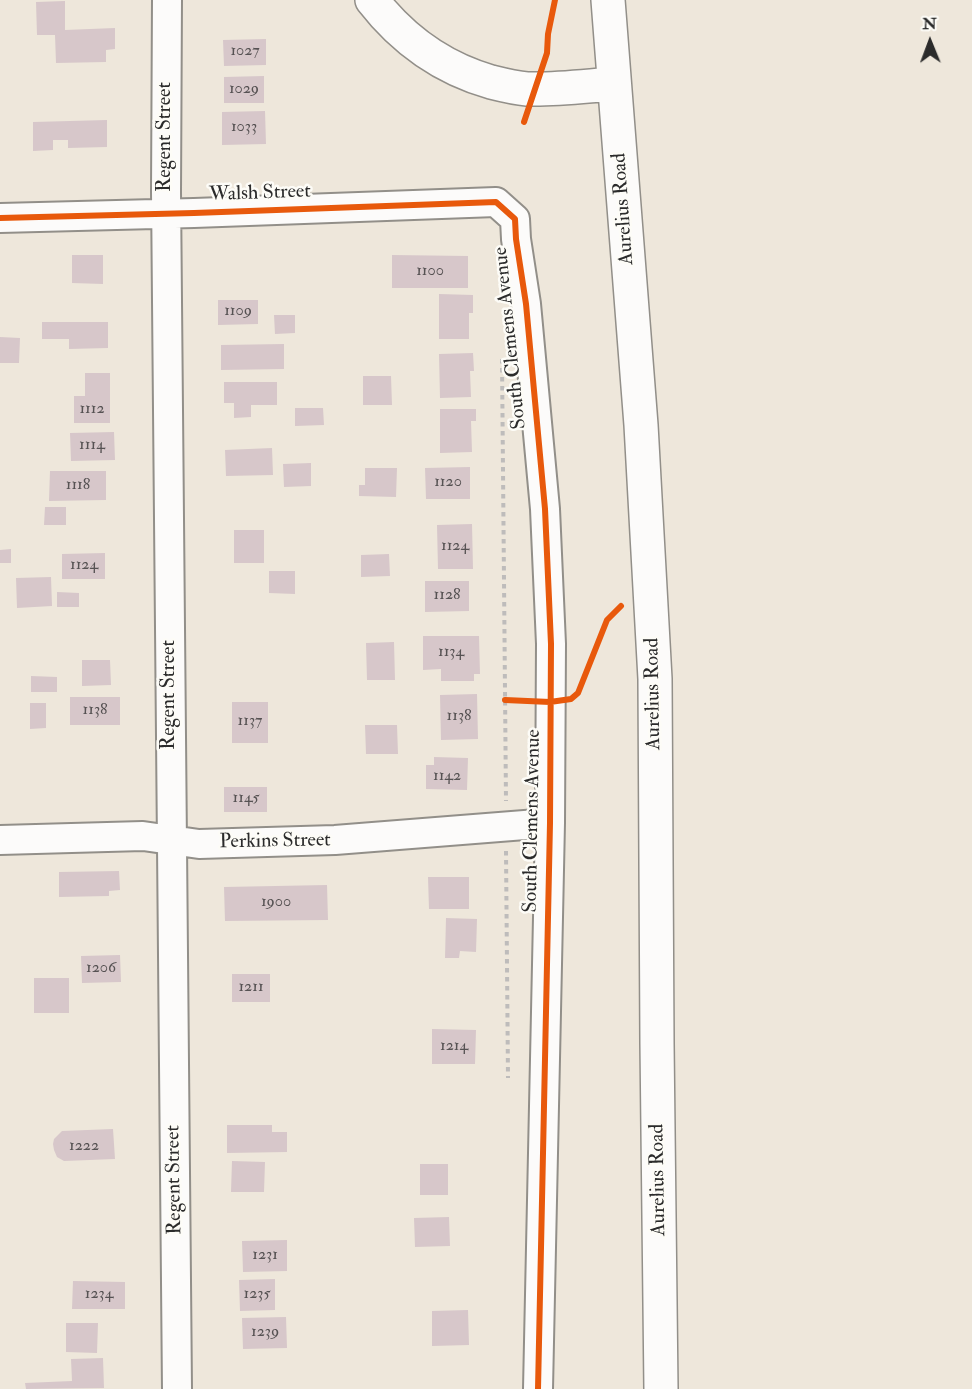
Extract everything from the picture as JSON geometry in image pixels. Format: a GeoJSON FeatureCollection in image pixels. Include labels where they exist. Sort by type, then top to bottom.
{"type":"FeatureCollection","features":[{"type":"Feature","properties":{"kind":"street","name":"Regent Street"},"geometry":{"type":"LineString","coordinates":[[167,0],[171,839],[177,1389]]}},
{"type":"Feature","properties":{"kind":"street"},"geometry":{"type":"LineString","coordinates":[[372,0],[389,22],[418,47],[444,64],[475,77],[529,89],[614,84]]}},
{"type":"Feature","properties":{"kind":"street","name":"Aurelius Road"},"geometry":{"type":"LineString","coordinates":[[608,0],[641,425],[655,679],[661,1389]]}},
{"type":"Feature","properties":{"kind":"street","name":"Walsh Street"},"geometry":{"type":"LineString","coordinates":[[0,218],[495,202],[514,219]]}},
{"type":"Feature","properties":{"kind":"street","name":"South Clemens Avenue"},"geometry":{"type":"LineString","coordinates":[[514,219],[526,304],[545,508],[551,644],[550,823],[538,1389]]}},
{"type":"Feature","properties":{"kind":"street","name":"Perkins Street"},"geometry":{"type":"LineString","coordinates":[[0,840],[143,836],[199,844],[335,840],[550,823]]}},
{"type":"Feature","properties":{"kind":"path"},"geometry":{"type":"LineString","coordinates":[[502,356],[508,1078]]}},
{"type":"Feature","properties":{"kind":"building"},"geometry":{"type":"Polygon","coordinates":[[[65,1],[65,30],[115,28],[115,49],[106,50],[106,62],[56,63],[55,35],[37,35],[36,2],[65,1]]]}},
{"type":"Feature","properties":{"kind":"building"},"geometry":{"type":"Polygon","coordinates":[[[266,39],[266,65],[224,66],[223,40],[266,39]]]}},
{"type":"Feature","properties":{"kind":"building"},"geometry":{"type":"Polygon","coordinates":[[[264,76],[264,103],[224,103],[224,77],[264,76]]]}},
{"type":"Feature","properties":{"kind":"building"},"geometry":{"type":"Polygon","coordinates":[[[265,111],[266,144],[222,145],[222,112],[265,111]]]}},
{"type":"Feature","properties":{"kind":"building"},"geometry":{"type":"Polygon","coordinates":[[[107,120],[107,147],[68,148],[68,140],[53,140],[53,150],[33,151],[33,122],[107,120]]]}},
{"type":"Feature","properties":{"kind":"building"},"geometry":{"type":"Polygon","coordinates":[[[72,255],[103,255],[103,284],[72,283],[72,255]]]}},
{"type":"Feature","properties":{"kind":"building"},"geometry":{"type":"Polygon","coordinates":[[[392,255],[468,256],[468,288],[392,288],[392,255]]]}},
{"type":"Feature","properties":{"kind":"building"},"geometry":{"type":"Polygon","coordinates":[[[439,294],[473,295],[473,313],[469,313],[469,339],[439,339],[439,294]]]}},
{"type":"Feature","properties":{"kind":"building"},"geometry":{"type":"Polygon","coordinates":[[[218,300],[258,300],[258,324],[218,325],[218,300]]]}},
{"type":"Feature","properties":{"kind":"building"},"geometry":{"type":"Polygon","coordinates":[[[274,315],[295,315],[295,333],[275,334],[274,315]]]}},
{"type":"Feature","properties":{"kind":"building"},"geometry":{"type":"Polygon","coordinates":[[[42,322],[108,322],[108,348],[69,349],[69,339],[42,339],[42,322]]]}},
{"type":"Feature","properties":{"kind":"building"},"geometry":{"type":"Polygon","coordinates":[[[0,337],[20,338],[19,363],[0,363],[0,337]]]}},
{"type":"Feature","properties":{"kind":"building"},"geometry":{"type":"Polygon","coordinates":[[[284,344],[284,369],[221,370],[221,345],[284,344]]]}},
{"type":"Feature","properties":{"kind":"building"},"geometry":{"type":"Polygon","coordinates":[[[473,353],[474,371],[470,371],[471,397],[440,398],[439,354],[473,353]]]}},
{"type":"Feature","properties":{"kind":"building"},"geometry":{"type":"Polygon","coordinates":[[[85,373],[110,373],[110,423],[74,423],[74,396],[85,396],[85,373]]]}},
{"type":"Feature","properties":{"kind":"building"},"geometry":{"type":"Polygon","coordinates":[[[363,376],[391,376],[392,405],[363,405],[363,376]]]}},
{"type":"Feature","properties":{"kind":"building"},"geometry":{"type":"Polygon","coordinates":[[[224,382],[277,382],[277,405],[251,405],[251,417],[234,418],[234,403],[224,403],[224,382]]]}},
{"type":"Feature","properties":{"kind":"building"},"geometry":{"type":"Polygon","coordinates":[[[295,408],[323,408],[324,425],[295,426],[295,408]]]}},
{"type":"Feature","properties":{"kind":"building"},"geometry":{"type":"Polygon","coordinates":[[[440,409],[476,409],[476,421],[471,421],[472,452],[440,453],[440,409]]]}},
{"type":"Feature","properties":{"kind":"building"},"geometry":{"type":"Polygon","coordinates":[[[114,432],[115,460],[71,461],[70,433],[114,432]]]}},
{"type":"Feature","properties":{"kind":"building"},"geometry":{"type":"Polygon","coordinates":[[[272,448],[273,475],[226,476],[225,450],[272,448]]]}},
{"type":"Feature","properties":{"kind":"building"},"geometry":{"type":"Polygon","coordinates":[[[311,463],[311,486],[284,487],[283,464],[311,463]]]}},
{"type":"Feature","properties":{"kind":"building"},"geometry":{"type":"Polygon","coordinates":[[[470,467],[470,499],[426,499],[425,468],[470,467]]]}},
{"type":"Feature","properties":{"kind":"building"},"geometry":{"type":"Polygon","coordinates":[[[365,468],[397,468],[396,497],[359,496],[359,485],[365,485],[365,468]]]}},
{"type":"Feature","properties":{"kind":"building"},"geometry":{"type":"Polygon","coordinates":[[[50,471],[106,471],[106,500],[49,501],[50,471]]]}},
{"type":"Feature","properties":{"kind":"building"},"geometry":{"type":"Polygon","coordinates":[[[45,507],[66,507],[66,525],[44,525],[45,507]]]}},
{"type":"Feature","properties":{"kind":"building"},"geometry":{"type":"Polygon","coordinates":[[[472,524],[473,569],[438,569],[437,525],[472,524]]]}},
{"type":"Feature","properties":{"kind":"building"},"geometry":{"type":"Polygon","coordinates":[[[234,530],[264,530],[264,563],[234,563],[234,530]]]}},
{"type":"Feature","properties":{"kind":"building"},"geometry":{"type":"Polygon","coordinates":[[[11,549],[11,563],[0,563],[0,550],[11,549]]]}},
{"type":"Feature","properties":{"kind":"building"},"geometry":{"type":"Polygon","coordinates":[[[105,553],[105,579],[62,579],[62,554],[105,553]]]}},
{"type":"Feature","properties":{"kind":"building"},"geometry":{"type":"Polygon","coordinates":[[[389,554],[390,576],[361,577],[361,555],[389,554]]]}},
{"type":"Feature","properties":{"kind":"building"},"geometry":{"type":"Polygon","coordinates":[[[269,571],[295,571],[295,594],[269,593],[269,571]]]}},
{"type":"Feature","properties":{"kind":"building"},"geometry":{"type":"Polygon","coordinates":[[[51,577],[52,606],[17,608],[16,578],[51,577]]]}},
{"type":"Feature","properties":{"kind":"building"},"geometry":{"type":"Polygon","coordinates":[[[425,581],[469,581],[469,611],[425,612],[425,581]]]}},
{"type":"Feature","properties":{"kind":"building"},"geometry":{"type":"Polygon","coordinates":[[[57,592],[79,593],[79,607],[57,607],[57,592]]]}},
{"type":"Feature","properties":{"kind":"building"},"geometry":{"type":"Polygon","coordinates":[[[423,636],[479,636],[480,674],[474,674],[474,681],[441,681],[441,669],[423,670],[423,636]]]}},
{"type":"Feature","properties":{"kind":"building"},"geometry":{"type":"Polygon","coordinates":[[[394,642],[395,680],[367,680],[366,643],[394,642]]]}},
{"type":"Feature","properties":{"kind":"building"},"geometry":{"type":"Polygon","coordinates":[[[82,660],[110,660],[111,685],[82,686],[82,660]]]}},
{"type":"Feature","properties":{"kind":"building"},"geometry":{"type":"Polygon","coordinates":[[[31,676],[57,677],[57,692],[31,692],[31,676]]]}},
{"type":"Feature","properties":{"kind":"building"},"geometry":{"type":"Polygon","coordinates":[[[477,694],[478,739],[441,740],[440,695],[477,694]]]}},
{"type":"Feature","properties":{"kind":"building"},"geometry":{"type":"Polygon","coordinates":[[[70,697],[120,697],[120,725],[70,725],[70,697]]]}},
{"type":"Feature","properties":{"kind":"building"},"geometry":{"type":"Polygon","coordinates":[[[232,702],[268,702],[268,743],[232,743],[232,702]]]}},
{"type":"Feature","properties":{"kind":"building"},"geometry":{"type":"Polygon","coordinates":[[[30,703],[46,703],[46,728],[30,729],[30,703]]]}},
{"type":"Feature","properties":{"kind":"building"},"geometry":{"type":"Polygon","coordinates":[[[365,725],[397,725],[398,754],[366,754],[365,725]]]}},
{"type":"Feature","properties":{"kind":"building"},"geometry":{"type":"Polygon","coordinates":[[[434,757],[468,758],[467,790],[426,789],[426,765],[434,765],[434,757]]]}},
{"type":"Feature","properties":{"kind":"building"},"geometry":{"type":"Polygon","coordinates":[[[224,787],[267,787],[267,812],[224,812],[224,787]]]}},
{"type":"Feature","properties":{"kind":"building"},"geometry":{"type":"Polygon","coordinates":[[[119,871],[120,890],[109,891],[109,896],[59,897],[59,872],[119,871]]]}},
{"type":"Feature","properties":{"kind":"building"},"geometry":{"type":"Polygon","coordinates":[[[428,877],[469,877],[469,909],[429,909],[428,877]]]}},
{"type":"Feature","properties":{"kind":"building"},"geometry":{"type":"Polygon","coordinates":[[[327,885],[328,920],[225,921],[224,887],[327,885]]]}},
{"type":"Feature","properties":{"kind":"building"},"geometry":{"type":"Polygon","coordinates":[[[446,918],[477,919],[476,952],[460,951],[459,958],[445,958],[446,918]]]}},
{"type":"Feature","properties":{"kind":"building"},"geometry":{"type":"Polygon","coordinates":[[[120,955],[121,982],[82,983],[81,956],[120,955]]]}},
{"type":"Feature","properties":{"kind":"building"},"geometry":{"type":"Polygon","coordinates":[[[232,974],[270,974],[270,1002],[232,1002],[232,974]]]}},
{"type":"Feature","properties":{"kind":"building"},"geometry":{"type":"Polygon","coordinates":[[[34,978],[69,978],[69,1013],[34,1013],[34,978]]]}},
{"type":"Feature","properties":{"kind":"building"},"geometry":{"type":"Polygon","coordinates":[[[432,1029],[476,1030],[475,1064],[432,1064],[432,1029]]]}},
{"type":"Feature","properties":{"kind":"building"},"geometry":{"type":"Polygon","coordinates":[[[227,1125],[272,1125],[272,1132],[287,1132],[287,1152],[227,1153],[227,1125]]]}},
{"type":"Feature","properties":{"kind":"building"},"geometry":{"type":"Polygon","coordinates":[[[113,1129],[115,1159],[64,1161],[57,1157],[54,1150],[54,1139],[62,1131],[113,1129]]]}},
{"type":"Feature","properties":{"kind":"building"},"geometry":{"type":"Polygon","coordinates":[[[232,1161],[265,1162],[264,1192],[231,1192],[232,1161]]]}},
{"type":"Feature","properties":{"kind":"building"},"geometry":{"type":"Polygon","coordinates":[[[420,1164],[448,1164],[448,1195],[420,1195],[420,1164]]]}},
{"type":"Feature","properties":{"kind":"building"},"geometry":{"type":"Polygon","coordinates":[[[449,1217],[450,1246],[415,1247],[414,1218],[449,1217]]]}},
{"type":"Feature","properties":{"kind":"building"},"geometry":{"type":"Polygon","coordinates":[[[287,1240],[287,1271],[243,1272],[242,1241],[287,1240]]]}},
{"type":"Feature","properties":{"kind":"building"},"geometry":{"type":"Polygon","coordinates":[[[275,1279],[275,1310],[240,1311],[239,1280],[275,1279]]]}},
{"type":"Feature","properties":{"kind":"building"},"geometry":{"type":"Polygon","coordinates":[[[73,1281],[125,1282],[125,1309],[72,1309],[73,1281]]]}},
{"type":"Feature","properties":{"kind":"building"},"geometry":{"type":"Polygon","coordinates":[[[468,1310],[469,1345],[432,1346],[432,1311],[468,1310]]]}},
{"type":"Feature","properties":{"kind":"building"},"geometry":{"type":"Polygon","coordinates":[[[286,1317],[287,1348],[243,1349],[242,1318],[286,1317]]]}},
{"type":"Feature","properties":{"kind":"building"},"geometry":{"type":"Polygon","coordinates":[[[66,1323],[98,1323],[97,1353],[66,1352],[66,1323]]]}},
{"type":"Feature","properties":{"kind":"building"},"geometry":{"type":"Polygon","coordinates":[[[103,1358],[104,1388],[26,1389],[25,1383],[72,1381],[71,1359],[103,1358]]]}},
{"type":"Feature","properties":{"kind":"cycle path"},"geometry":{"type":"LineString","coordinates":[[524,122],[547,53],[548,34],[555,0]]}},
{"type":"Feature","properties":{"kind":"cycle path"},"geometry":{"type":"LineString","coordinates":[[0,218],[496,202],[515,219],[526,304],[545,509],[551,644],[550,823],[538,1389]]}},
{"type":"Feature","properties":{"kind":"cycle path"},"geometry":{"type":"LineString","coordinates":[[505,700],[550,702],[571,699],[578,693],[607,620],[621,606]]}}]}
